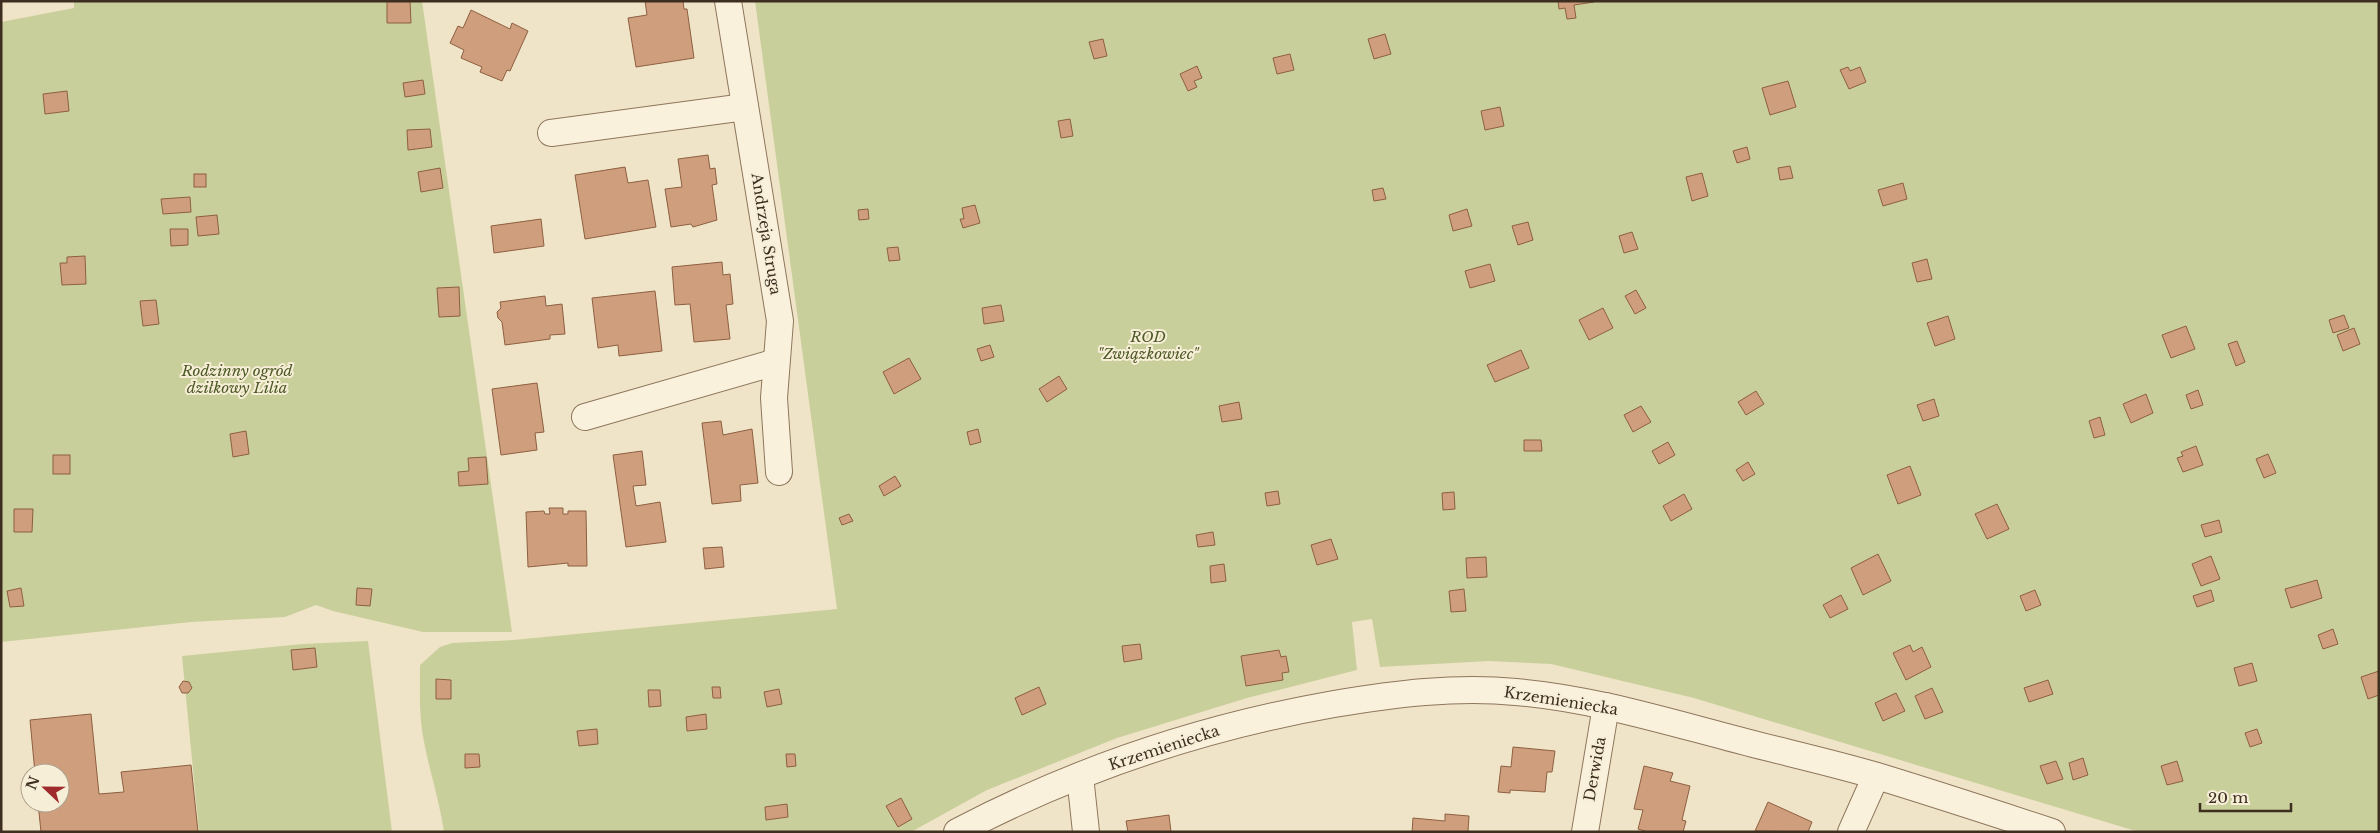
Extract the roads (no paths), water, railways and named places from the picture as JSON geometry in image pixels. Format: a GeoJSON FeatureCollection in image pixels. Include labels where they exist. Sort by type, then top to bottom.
{"type":"FeatureCollection","features":[{"type":"Feature","properties":{"kind":"street","name":"Andrzeja Struga"},"geometry":{"type":"LineString","coordinates":[[728,1],[780,321],[774,398],[779,472]]}},
{"type":"Feature","properties":{"kind":"street"},"geometry":{"type":"LineString","coordinates":[[551,133],[745,107]]}},
{"type":"Feature","properties":{"kind":"street"},"geometry":{"type":"LineString","coordinates":[[585,417],[776,362]]}},
{"type":"Feature","properties":{"kind":"street","name":"Krzemieniecka"},"geometry":{"type":"LineString","coordinates":[[957,832],[1006,807],[1080,776],[1163,745],[1296,711],[1368,698],[1437,691],[1516,692],[1606,706],[1876,776],[2052,832]]}},
{"type":"Feature","properties":{"kind":"street","name":"Derwida"},"geometry":{"type":"LineString","coordinates":[[1585,832],[1606,706]]}},
{"type":"Feature","properties":{"kind":"street"},"geometry":{"type":"LineString","coordinates":[[1080,776],[1086,832]]}},
{"type":"Feature","properties":{"kind":"street"},"geometry":{"type":"LineString","coordinates":[[1850,832],[1876,776]]}},
{"type":"Feature","properties":{"kind":"park label","name":"ROD \"Związkowiec\""},"geometry":{"type":"Point","coordinates":[1148,346]}},
{"type":"Feature","properties":{"kind":"park label","name":"Rodzinny ogród dziłkowy Lilia"},"geometry":{"type":"Point","coordinates":[237,380]}}]}
